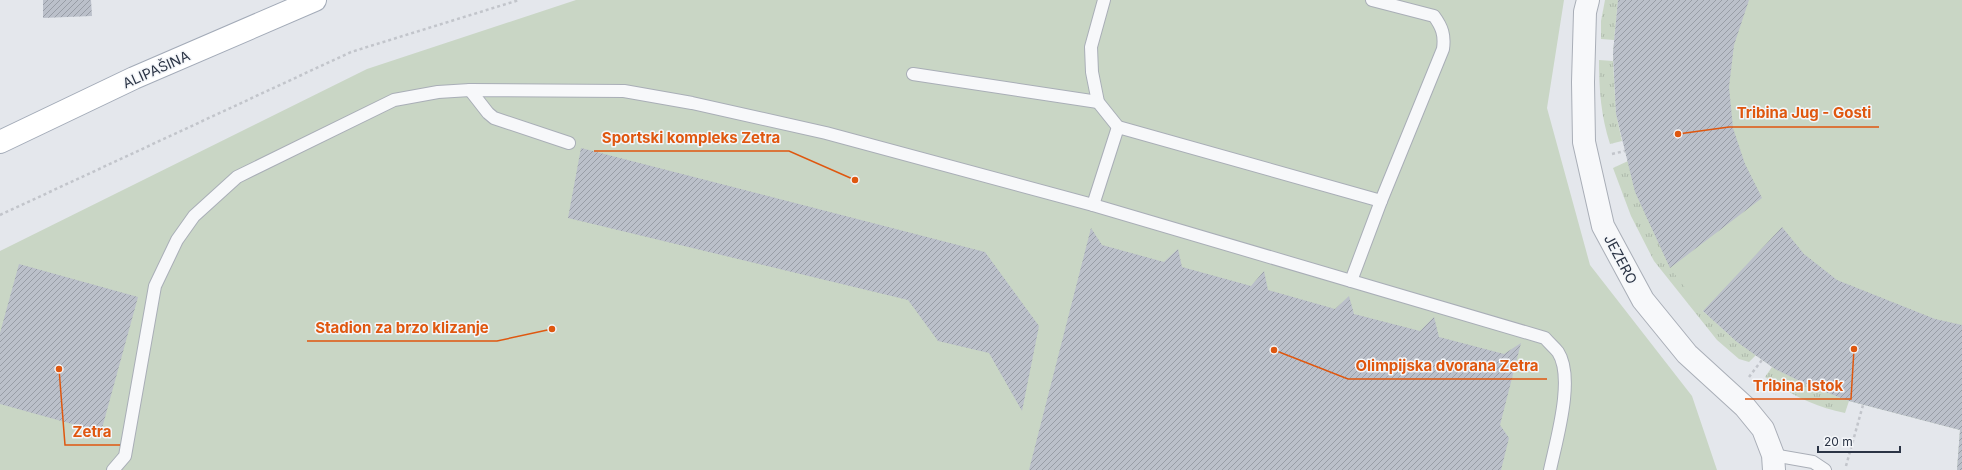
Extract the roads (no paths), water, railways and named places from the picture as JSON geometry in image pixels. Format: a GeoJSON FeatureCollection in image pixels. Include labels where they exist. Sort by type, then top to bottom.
{"type":"FeatureCollection","features":[{"type":"Feature","properties":{"kind":"main road","name":"ALIPAŠINA"},"geometry":{"type":"LineString","coordinates":[[0,142],[134,78],[315,0]]}},
{"type":"Feature","properties":{"kind":"street","name":"JEZERO"},"geometry":{"type":"LineString","coordinates":[[1588,0],[1585,12],[1583,82],[1584,142],[1603,226],[1643,300],[1687,354],[1744,407],[1763,429],[1774,463]]}},
{"type":"Feature","properties":{"kind":"lane"},"geometry":{"type":"LineString","coordinates":[[1104,0],[1091,47],[1092,72],[1098,102],[1118,127],[1382,202]]}},
{"type":"Feature","properties":{"kind":"lane"},"geometry":{"type":"LineString","coordinates":[[1351,281],[1443,49],[1444,37],[1441,26],[1434,16],[1372,0]]}},
{"type":"Feature","properties":{"kind":"lane"},"geometry":{"type":"LineString","coordinates":[[914,74],[1098,102]]}},
{"type":"Feature","properties":{"kind":"lane"},"geometry":{"type":"LineString","coordinates":[[470,90],[488,113],[494,118],[569,143]]}},
{"type":"Feature","properties":{"kind":"lane"},"geometry":{"type":"LineString","coordinates":[[113,470],[125,456],[155,286],[177,240],[194,216],[237,177],[394,100],[438,92],[470,90],[624,91],[692,103],[826,133],[1093,205],[1545,338],[1558,353],[1565,376],[1564,404],[1550,470]]}},
{"type":"Feature","properties":{"kind":"lane"},"geometry":{"type":"LineString","coordinates":[[1093,205],[1118,127]]}},
{"type":"Feature","properties":{"kind":"lane"},"geometry":{"type":"LineString","coordinates":[[1774,463],[1813,462],[1825,470]]}},
{"type":"Feature","properties":{"kind":"place","name":"Tribina Jug - Gosti"},"geometry":{"type":"Point","coordinates":[1678,134]}},
{"type":"Feature","properties":{"kind":"place","name":"Sportski kompleks Zetra"},"geometry":{"type":"Point","coordinates":[855,180]}},
{"type":"Feature","properties":{"kind":"place","name":"Stadion za brzo klizanje"},"geometry":{"type":"Point","coordinates":[552,329]}},
{"type":"Feature","properties":{"kind":"place","name":"Tribina Istok"},"geometry":{"type":"Point","coordinates":[1854,349]}},
{"type":"Feature","properties":{"kind":"place","name":"Olimpijska dvorana Zetra"},"geometry":{"type":"Point","coordinates":[1274,350]}},
{"type":"Feature","properties":{"kind":"place","name":"Zetra"},"geometry":{"type":"Point","coordinates":[59,369]}}]}
